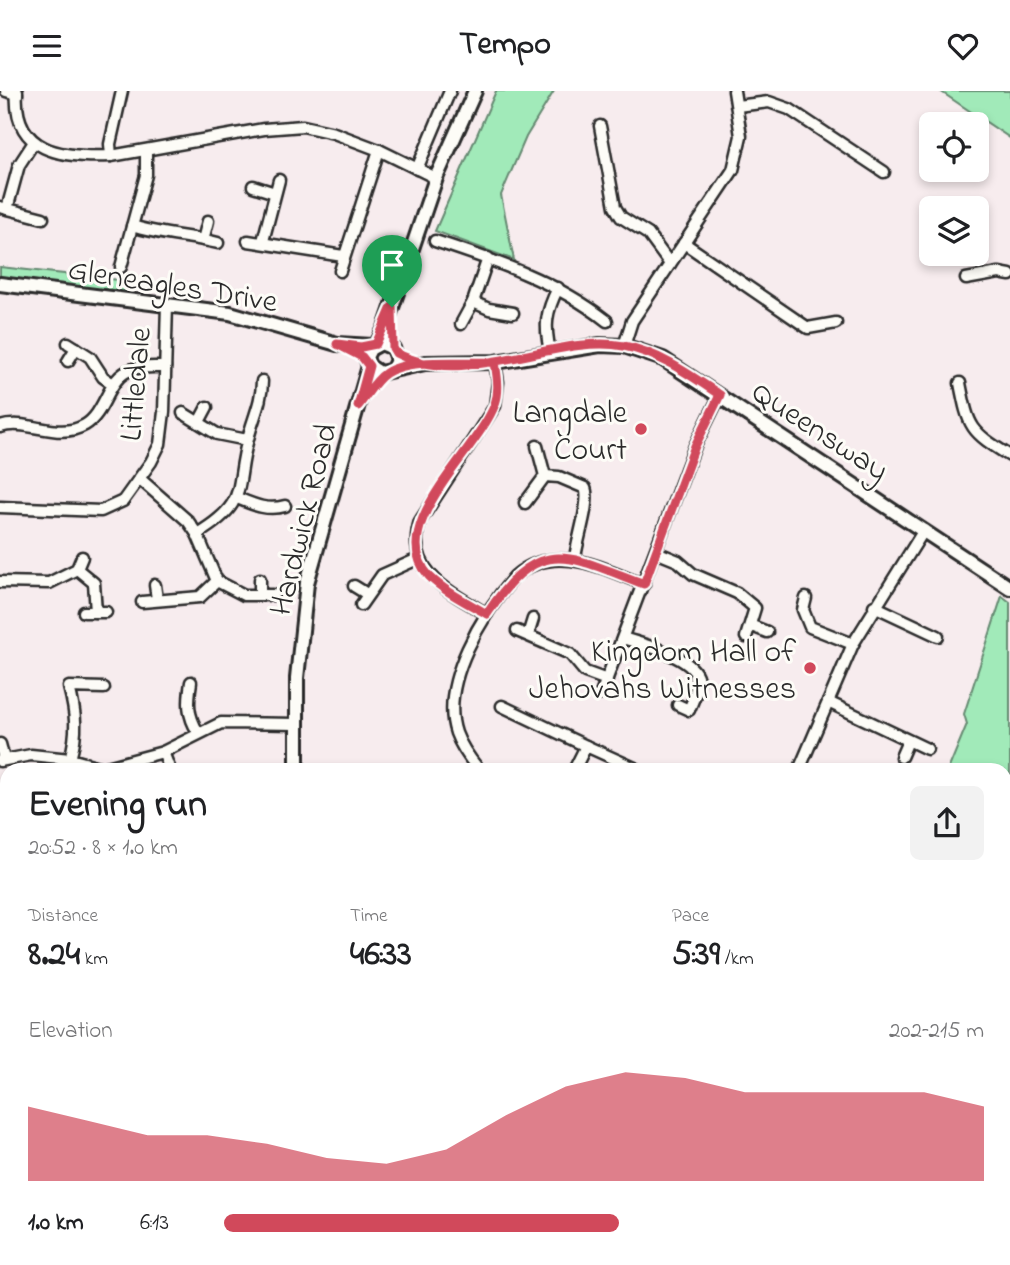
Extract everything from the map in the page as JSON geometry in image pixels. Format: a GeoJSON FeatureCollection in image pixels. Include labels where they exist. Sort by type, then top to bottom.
{"type":"FeatureCollection","features":[{"type":"Feature","properties":{"kind":"street"},"geometry":{"type":"LineString","coordinates":[[111,156],[110,144],[122,91]]}},
{"type":"Feature","properties":{"kind":"street"},"geometry":{"type":"LineString","coordinates":[[417,169],[450,91]]}},
{"type":"Feature","properties":{"kind":"street"},"geometry":{"type":"LineString","coordinates":[[392,307],[394,351],[389,371],[375,372],[368,364],[368,353],[375,345],[392,307],[436,178],[475,91]]}},
{"type":"Feature","properties":{"kind":"street"},"geometry":{"type":"LineString","coordinates":[[624,346],[632,321],[733,170],[741,136],[734,91]]}},
{"type":"Feature","properties":{"kind":"street"},"geometry":{"type":"LineString","coordinates":[[13,92],[17,113],[34,142],[52,152],[70,156],[111,156],[146,152],[264,129],[303,126],[334,133],[379,150],[436,178]]}},
{"type":"Feature","properties":{"kind":"street"},"geometry":{"type":"LineString","coordinates":[[737,106],[769,102],[789,109],[884,172]]}},
{"type":"Feature","properties":{"kind":"street"},"geometry":{"type":"LineString","coordinates":[[600,126],[615,207],[621,217],[648,234],[670,264]]}},
{"type":"Feature","properties":{"kind":"street"},"geometry":{"type":"LineString","coordinates":[[34,142],[19,165],[3,208],[43,218]]}},
{"type":"Feature","properties":{"kind":"street"},"geometry":{"type":"LineString","coordinates":[[340,271],[379,150]]}},
{"type":"Feature","properties":{"kind":"street"},"geometry":{"type":"LineString","coordinates":[[121,267],[146,175],[146,152]]}},
{"type":"Feature","properties":{"kind":"street"},"geometry":{"type":"LineString","coordinates":[[263,241],[279,180]]}},
{"type":"Feature","properties":{"kind":"street"},"geometry":{"type":"LineString","coordinates":[[253,186],[275,193]]}},
{"type":"Feature","properties":{"kind":"street"},"geometry":{"type":"LineString","coordinates":[[203,240],[208,221]]}},
{"type":"Feature","properties":{"kind":"street"},"geometry":{"type":"LineString","coordinates":[[132,226],[158,234],[218,243]]}},
{"type":"Feature","properties":{"kind":"street"},"geometry":{"type":"LineString","coordinates":[[435,240],[488,258],[558,288],[607,321]]}},
{"type":"Feature","properties":{"kind":"street"},"geometry":{"type":"LineString","coordinates":[[248,241],[263,241],[343,256]]}},
{"type":"Feature","properties":{"kind":"street"},"geometry":{"type":"LineString","coordinates":[[684,243],[808,328],[835,323]]}},
{"type":"Feature","properties":{"kind":"street"},"geometry":{"type":"LineString","coordinates":[[461,324],[473,302],[488,258]]}},
{"type":"Feature","properties":{"kind":"street"},"geometry":{"type":"LineString","coordinates":[[966,279],[999,272],[1010,275]]}},
{"type":"Feature","properties":{"kind":"street","name":"Gleneagles Drive"},"geometry":{"type":"LineString","coordinates":[[0,284],[167,304],[256,318],[337,344],[368,364]]}},
{"type":"Feature","properties":{"kind":"street"},"geometry":{"type":"LineString","coordinates":[[550,351],[545,319],[558,288]]}},
{"type":"Feature","properties":{"kind":"street"},"geometry":{"type":"LineString","coordinates":[[473,302],[489,309],[513,313]]}},
{"type":"Feature","properties":{"kind":"street","name":"Littledale"},"geometry":{"type":"LineString","coordinates":[[0,507],[101,511],[123,501],[160,444],[166,367],[167,304]]}},
{"type":"Feature","properties":{"kind":"street"},"geometry":{"type":"LineString","coordinates":[[375,345],[385,343],[394,351]]}},
{"type":"Feature","properties":{"kind":"street","name":"Gleneagles Drive"},"geometry":{"type":"LineString","coordinates":[[337,344],[375,345]]}},
{"type":"Feature","properties":{"kind":"street","name":"Queensway"},"geometry":{"type":"LineString","coordinates":[[389,371],[425,363],[495,362],[600,345],[624,346],[663,359],[1010,588]]}},
{"type":"Feature","properties":{"kind":"street"},"geometry":{"type":"LineString","coordinates":[[68,361],[72,346],[90,356],[103,377],[113,384]]}},
{"type":"Feature","properties":{"kind":"street","name":"Queensway"},"geometry":{"type":"LineString","coordinates":[[394,351],[425,363]]}},
{"type":"Feature","properties":{"kind":"street"},"geometry":{"type":"LineString","coordinates":[[487,614],[431,577],[420,558],[416,544],[420,521],[495,406],[498,382],[495,362]]}},
{"type":"Feature","properties":{"kind":"street","name":"Hardwick Road"},"geometry":{"type":"LineString","coordinates":[[297,763],[300,625],[307,583],[368,364]]}},
{"type":"Feature","properties":{"kind":"street"},"geometry":{"type":"LineString","coordinates":[[0,427],[19,425],[65,431],[76,428],[94,417],[113,384],[131,369],[166,367]]}},
{"type":"Feature","properties":{"kind":"street","name":"Hardwick Road"},"geometry":{"type":"LineString","coordinates":[[358,406],[389,371]]}},
{"type":"Feature","properties":{"kind":"street"},"geometry":{"type":"LineString","coordinates":[[197,534],[228,513],[237,498],[247,440],[262,398],[262,380]]}},
{"type":"Feature","properties":{"kind":"street"},"geometry":{"type":"LineString","coordinates":[[960,383],[968,421],[979,436],[1010,456]]}},
{"type":"Feature","properties":{"kind":"street"},"geometry":{"type":"LineString","coordinates":[[601,694],[695,446],[720,395]]}},
{"type":"Feature","properties":{"kind":"street"},"geometry":{"type":"LineString","coordinates":[[199,422],[207,407]]}},
{"type":"Feature","properties":{"kind":"street"},"geometry":{"type":"LineString","coordinates":[[183,413],[217,433],[247,440]]}},
{"type":"Feature","properties":{"kind":"street"},"geometry":{"type":"LineString","coordinates":[[537,446],[545,475]]}},
{"type":"Feature","properties":{"kind":"street"},"geometry":{"type":"LineString","coordinates":[[525,503],[545,475]]}},
{"type":"Feature","properties":{"kind":"street"},"geometry":{"type":"LineString","coordinates":[[545,475],[580,484],[589,495],[575,558]]}},
{"type":"Feature","properties":{"kind":"street"},"geometry":{"type":"LineString","coordinates":[[139,479],[188,521],[197,534],[217,582],[244,595],[273,595]]}},
{"type":"Feature","properties":{"kind":"street"},"geometry":{"type":"LineString","coordinates":[[237,498],[256,506],[274,509],[285,506]]}},
{"type":"Feature","properties":{"kind":"street"},"geometry":{"type":"LineString","coordinates":[[802,763],[853,644],[874,606],[924,530]]}},
{"type":"Feature","properties":{"kind":"street"},"geometry":{"type":"LineString","coordinates":[[656,552],[678,561],[693,575],[748,600],[755,608],[746,637]]}},
{"type":"Feature","properties":{"kind":"street"},"geometry":{"type":"LineString","coordinates":[[0,582],[49,583],[77,569],[82,557]]}},
{"type":"Feature","properties":{"kind":"street"},"geometry":{"type":"LineString","coordinates":[[361,605],[366,594],[382,575],[420,558]]}},
{"type":"Feature","properties":{"kind":"street"},"geometry":{"type":"LineString","coordinates":[[475,763],[456,731],[454,711],[457,680],[467,647],[503,590],[524,568],[544,560],[575,558],[644,584]]}},
{"type":"Feature","properties":{"kind":"street"},"geometry":{"type":"LineString","coordinates":[[77,569],[94,583],[101,612],[84,613]]}},
{"type":"Feature","properties":{"kind":"street"},"geometry":{"type":"LineString","coordinates":[[260,579],[260,595]]}},
{"type":"Feature","properties":{"kind":"street"},"geometry":{"type":"LineString","coordinates":[[142,602],[200,597],[217,582]]}},
{"type":"Feature","properties":{"kind":"street"},"geometry":{"type":"LineString","coordinates":[[155,585],[157,599]]}},
{"type":"Feature","properties":{"kind":"street"},"geometry":{"type":"LineString","coordinates":[[354,586],[366,594]]}},
{"type":"Feature","properties":{"kind":"street"},"geometry":{"type":"LineString","coordinates":[[806,598],[803,610],[810,627],[853,644]]}},
{"type":"Feature","properties":{"kind":"street"},"geometry":{"type":"LineString","coordinates":[[874,606],[938,636]]}},
{"type":"Feature","properties":{"kind":"street"},"geometry":{"type":"LineString","coordinates":[[533,619],[522,633],[570,655],[585,672],[607,680]]}},
{"type":"Feature","properties":{"kind":"street"},"geometry":{"type":"LineString","coordinates":[[751,626],[767,632]]}},
{"type":"Feature","properties":{"kind":"street"},"geometry":{"type":"LineString","coordinates":[[624,638],[681,659],[694,670],[698,682],[689,710],[678,705]]}},
{"type":"Feature","properties":{"kind":"street"},"geometry":{"type":"LineString","coordinates":[[191,682],[188,700],[190,719],[198,732]]}},
{"type":"Feature","properties":{"kind":"street"},"geometry":{"type":"LineString","coordinates":[[70,759],[77,737],[77,717],[69,687],[104,688]]}},
{"type":"Feature","properties":{"kind":"street"},"geometry":{"type":"LineString","coordinates":[[828,702],[928,749]]}},
{"type":"Feature","properties":{"kind":"street"},"geometry":{"type":"LineString","coordinates":[[502,706],[624,763]]}},
{"type":"Feature","properties":{"kind":"street"},"geometry":{"type":"LineString","coordinates":[[124,763],[163,752],[198,732],[221,723],[297,724]]}},
{"type":"Feature","properties":{"kind":"street"},"geometry":{"type":"LineString","coordinates":[[901,757],[908,741]]}},
{"type":"Feature","properties":{"kind":"street"},"geometry":{"type":"LineString","coordinates":[[0,744],[2,760],[31,755],[83,763]]}},
{"type":"Feature","properties":{"kind":"street"},"geometry":{"type":"LineString","coordinates":[[578,763],[586,746]]}},
{"type":"Feature","properties":{"kind":"street"},"geometry":{"type":"LineString","coordinates":[[163,752],[167,763]]}},
{"type":"Feature","properties":{"kind":"green space"},"geometry":{"type":"Polygon","coordinates":[[[496,91],[554,91],[526,137],[501,195],[514,260],[435,231],[496,91]]]}},
{"type":"Feature","properties":{"kind":"green space"},"geometry":{"type":"Polygon","coordinates":[[[940,91],[1010,91],[1010,138],[989,124],[989,112],[971,112],[940,91]]]}},
{"type":"Feature","properties":{"kind":"green space"},"geometry":{"type":"Polygon","coordinates":[[[0,267],[128,281],[126,292],[0,278],[0,267]]]}},
{"type":"Feature","properties":{"kind":"green space"},"geometry":{"type":"Polygon","coordinates":[[[1002,596],[1010,602],[1010,763],[951,763],[967,724],[964,714],[1002,596]]]}},
{"type":"Feature","properties":{"kind":"place","name":"Langdale Court"},"geometry":{"type":"Point","coordinates":[641,429]}},
{"type":"Feature","properties":{"kind":"place","name":"Kingdom Hall of Jehovahs Witnesses"},"geometry":{"type":"Point","coordinates":[810,668]}},
{"type":"Feature","properties":{"kind":"route"},"geometry":{"type":"LineString","coordinates":[[392,307],[382,336],[376,344],[361,347],[337,344],[362,357],[369,366],[358,406],[384,373],[405,366],[425,363],[495,362],[498,382],[495,406],[420,521],[416,532],[416,544],[423,568],[431,577],[451,593],[487,614],[515,576],[524,568],[544,560],[575,558],[644,584],[695,446],[720,395],[663,359],[624,346],[577,346],[495,362],[464,364],[425,363],[403,357],[393,348],[392,307]]}}]}
